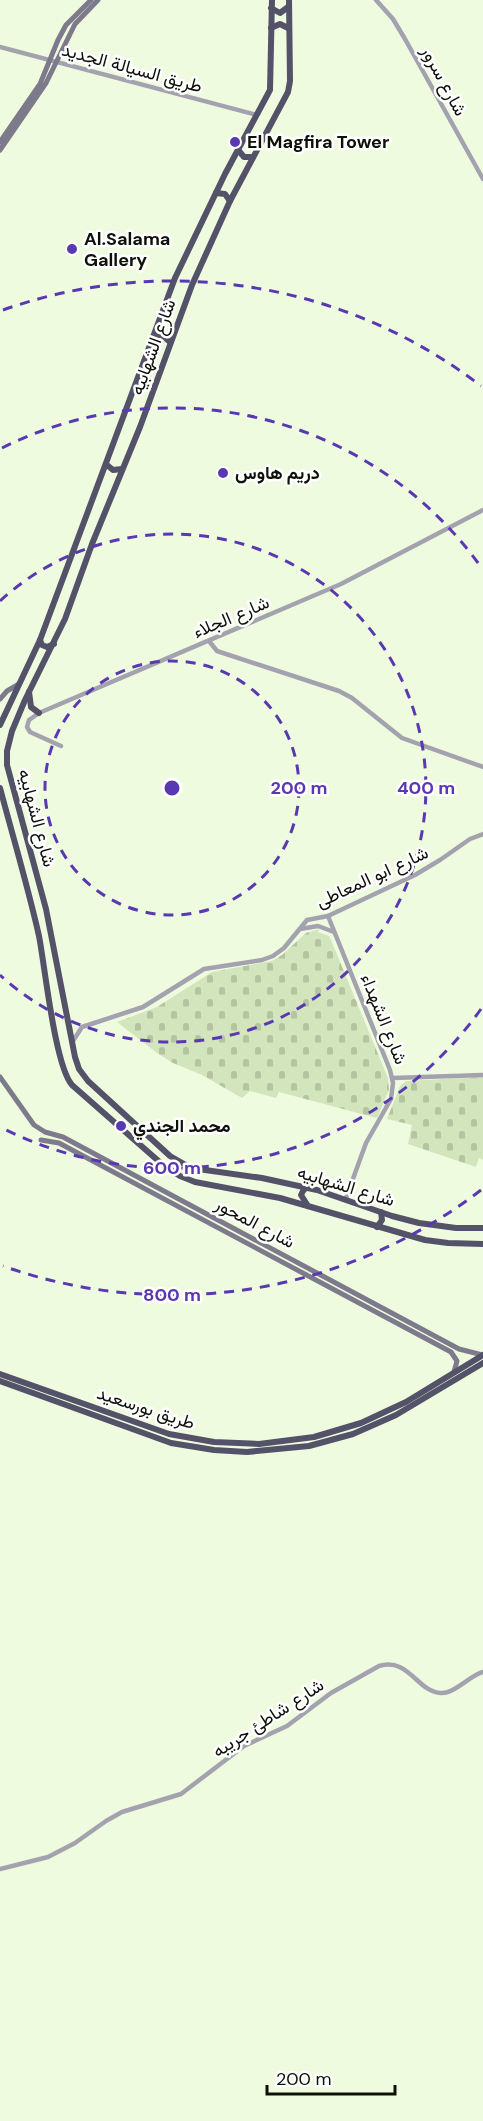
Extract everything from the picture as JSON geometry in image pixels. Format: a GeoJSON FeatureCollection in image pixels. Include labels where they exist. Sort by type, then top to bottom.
{"type":"FeatureCollection","features":[{"type":"Feature","properties":{"kind":"highway","name":"شارع الشهابيه"},"geometry":{"type":"LineString","coordinates":[[0,725],[40,640],[175,278],[271,86],[272,0]]}},
{"type":"Feature","properties":{"kind":"highway","name":"شارع الشهابيه"},"geometry":{"type":"LineString","coordinates":[[289,4],[290,81],[288,92],[230,201],[192,285],[144,415],[54,644],[29,692],[8,746],[6,760],[46,909],[72,1043],[79,1069],[86,1079],[170,1156],[185,1166],[199,1171],[307,1187],[346,1198],[381,1212],[430,1225],[483,1228]]}},
{"type":"Feature","properties":{"kind":"highway"},"geometry":{"type":"LineString","coordinates":[[271,8],[280,13],[289,4]]}},
{"type":"Feature","properties":{"kind":"highway"},"geometry":{"type":"LineString","coordinates":[[271,28],[280,24],[288,28]]}},
{"type":"Feature","properties":{"kind":"highway"},"geometry":{"type":"LineString","coordinates":[[239,151],[244,157],[253,157]]}},
{"type":"Feature","properties":{"kind":"highway"},"geometry":{"type":"LineString","coordinates":[[216,193],[225,194],[230,201]]}},
{"type":"Feature","properties":{"kind":"highway"},"geometry":{"type":"LineString","coordinates":[[155,335],[162,335],[170,342]]}},
{"type":"Feature","properties":{"kind":"highway"},"geometry":{"type":"LineString","coordinates":[[107,465],[114,470],[122,469]]}},
{"type":"Feature","properties":{"kind":"highway"},"geometry":{"type":"LineString","coordinates":[[40,640],[44,646],[49,647],[54,644]]}},
{"type":"Feature","properties":{"kind":"highway"},"geometry":{"type":"LineString","coordinates":[[33,655],[41,653],[46,660]]}},
{"type":"Feature","properties":{"kind":"highway"},"geometry":{"type":"LineString","coordinates":[[29,692],[31,707],[39,713]]}},
{"type":"Feature","properties":{"kind":"highway"},"geometry":{"type":"LineString","coordinates":[[0,786],[10,776]]}},
{"type":"Feature","properties":{"kind":"highway","name":"شارع الشهابيه"},"geometry":{"type":"LineString","coordinates":[[0,786],[33,913],[64,1070],[70,1083],[163,1165],[176,1174],[195,1182],[280,1198],[433,1241],[483,1244]]}},
{"type":"Feature","properties":{"kind":"highway"},"geometry":{"type":"LineString","coordinates":[[33,913],[46,909]]}},
{"type":"Feature","properties":{"kind":"highway"},"geometry":{"type":"LineString","coordinates":[[36,926],[49,923]]}},
{"type":"Feature","properties":{"kind":"highway"},"geometry":{"type":"LineString","coordinates":[[88,1099],[97,1089]]}},
{"type":"Feature","properties":{"kind":"highway"},"geometry":{"type":"LineString","coordinates":[[307,1187],[302,1195],[309,1206]]}},
{"type":"Feature","properties":{"kind":"highway"},"geometry":{"type":"LineString","coordinates":[[377,1227],[382,1220],[381,1212]]}},
{"type":"Feature","properties":{"kind":"highway","name":"طريق بورسعيد"},"geometry":{"type":"LineString","coordinates":[[0,1374],[173,1435],[223,1443],[268,1443],[314,1437],[361,1423],[406,1402],[483,1355]]}},
{"type":"Feature","properties":{"kind":"highway","name":"طريق بورسعيد"},"geometry":{"type":"LineString","coordinates":[[0,1382],[171,1443],[231,1452],[273,1450],[318,1444],[363,1431],[405,1411],[479,1368],[483,1363]]}},
{"type":"Feature","properties":{"kind":"highway"},"geometry":{"type":"LineString","coordinates":[[361,1423],[363,1431]]}},
{"type":"Feature","properties":{"kind":"highway"},"geometry":{"type":"LineString","coordinates":[[171,1443],[173,1435]]}},
{"type":"Feature","properties":{"kind":"highway"},"geometry":{"type":"LineString","coordinates":[[183,1446],[186,1438]]}},
{"type":"Feature","properties":{"kind":"main road"},"geometry":{"type":"LineString","coordinates":[[0,142],[39,84],[69,20],[91,0]]}},
{"type":"Feature","properties":{"kind":"main road"},"geometry":{"type":"LineString","coordinates":[[0,150],[46,83],[78,20],[98,0]]}},
{"type":"Feature","properties":{"kind":"main road"},"geometry":{"type":"LineString","coordinates":[[61,33],[68,36]]}},
{"type":"Feature","properties":{"kind":"main road"},"geometry":{"type":"LineString","coordinates":[[0,699],[7,691],[19,684]]}},
{"type":"Feature","properties":{"kind":"main road","name":"شارع المحور"},"geometry":{"type":"LineString","coordinates":[[0,1077],[37,1128],[63,1137],[97,1159],[374,1307],[462,1351],[483,1355]]}},
{"type":"Feature","properties":{"kind":"main road","name":"شارع المحور"},"geometry":{"type":"LineString","coordinates":[[41,1140],[59,1143],[97,1159]]}},
{"type":"Feature","properties":{"kind":"main road","name":"شارع المحور"},"geometry":{"type":"LineString","coordinates":[[374,1307],[453,1353],[457,1361],[454,1372]]}},
{"type":"Feature","properties":{"kind":"street","name":"شارع سرور"},"geometry":{"type":"LineString","coordinates":[[376,0],[389,14],[405,39],[482,176]]}},
{"type":"Feature","properties":{"kind":"street","name":"طريق السيالة الجديد"},"geometry":{"type":"LineString","coordinates":[[0,47],[257,115]]}},
{"type":"Feature","properties":{"kind":"street","name":"شارع الجلاء"},"geometry":{"type":"LineString","coordinates":[[39,713],[341,584],[483,510]]}},
{"type":"Feature","properties":{"kind":"street"},"geometry":{"type":"LineString","coordinates":[[209,641],[217,651],[339,691],[352,698],[389,730],[402,738],[483,767]]}},
{"type":"Feature","properties":{"kind":"street"},"geometry":{"type":"LineString","coordinates":[[39,713],[29,720],[28,730],[61,746]]}},
{"type":"Feature","properties":{"kind":"street","name":"شارع ابو المعاطى"},"geometry":{"type":"LineString","coordinates":[[82,1027],[143,1007],[207,968],[270,958],[282,950],[308,920],[328,916],[423,871],[470,839],[483,834]]}},
{"type":"Feature","properties":{"kind":"street","name":"شارع الشهداء"},"geometry":{"type":"LineString","coordinates":[[328,916],[393,1078],[391,1099],[366,1143],[346,1198]]}},
{"type":"Feature","properties":{"kind":"street"},"geometry":{"type":"LineString","coordinates":[[300,929],[318,926],[334,932]]}},
{"type":"Feature","properties":{"kind":"street"},"geometry":{"type":"LineString","coordinates":[[68,1020],[72,1025],[82,1027]]}},
{"type":"Feature","properties":{"kind":"street"},"geometry":{"type":"LineString","coordinates":[[72,1043],[76,1033],[82,1027]]}},
{"type":"Feature","properties":{"kind":"street"},"geometry":{"type":"LineString","coordinates":[[393,1078],[483,1075]]}},
{"type":"Feature","properties":{"kind":"street","name":"شارع شاطئ جريبه"},"geometry":{"type":"LineString","coordinates":[[0,1869],[48,1857],[72,1845],[122,1812],[181,1794],[244,1746],[287,1726],[328,1695],[379,1666],[390,1664],[401,1667],[431,1690],[442,1693],[451,1691],[483,1672]]}},
{"type":"Feature","properties":{"kind":"green space"},"geometry":{"type":"Polygon","coordinates":[[[319,929],[318,932],[329,936],[331,940],[388,1078],[389,1090],[377,1118],[279,1092],[276,1098],[250,1091],[242,1098],[202,1075],[173,1063],[117,1022],[157,1007],[212,972],[272,961],[306,933],[319,929]]]}},
{"type":"Feature","properties":{"kind":"green space"},"geometry":{"type":"Polygon","coordinates":[[[483,1077],[483,1160],[479,1158],[476,1167],[408,1144],[412,1125],[387,1119],[400,1086],[406,1081],[483,1077]]]}},
{"type":"Feature","properties":{"kind":"place","name":"El Magfira Tower"},"geometry":{"type":"Point","coordinates":[235,142]}},
{"type":"Feature","properties":{"kind":"place","name":"Al.Salama Gallery"},"geometry":{"type":"Point","coordinates":[72,249]}},
{"type":"Feature","properties":{"kind":"place","name":"دريم هاوس"},"geometry":{"type":"Point","coordinates":[223,473]}},
{"type":"Feature","properties":{"kind":"place","name":"محمد الجندي"},"geometry":{"type":"Point","coordinates":[121,1126]}}]}
